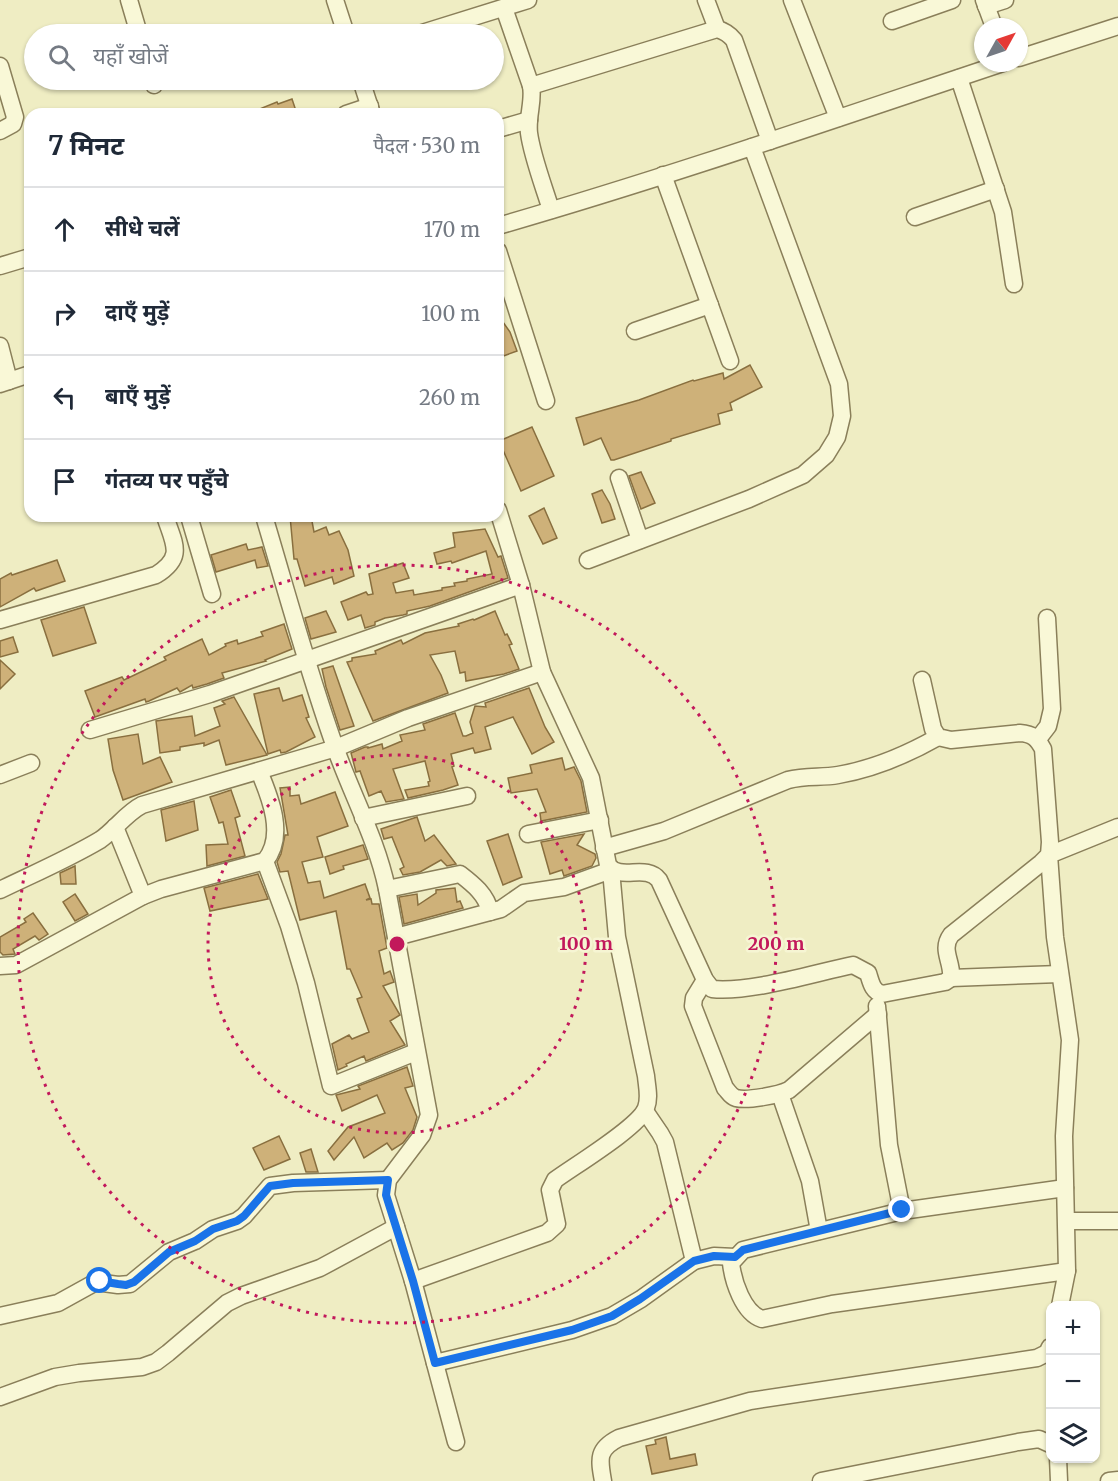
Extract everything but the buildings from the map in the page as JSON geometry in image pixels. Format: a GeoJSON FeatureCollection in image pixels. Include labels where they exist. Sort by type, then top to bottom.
{"type":"FeatureCollection","features":[{"type":"Feature","properties":{"kind":"street"},"geometry":{"type":"LineString","coordinates":[[129,0],[136,24]]}},
{"type":"Feature","properties":{"kind":"street"},"geometry":{"type":"LineString","coordinates":[[335,0],[343,24]]}},
{"type":"Feature","properties":{"kind":"street"},"geometry":{"type":"LineString","coordinates":[[452,24],[528,0]]}},
{"type":"Feature","properties":{"kind":"street"},"geometry":{"type":"LineString","coordinates":[[706,0],[717,29]]}},
{"type":"Feature","properties":{"kind":"street"},"geometry":{"type":"LineString","coordinates":[[792,0],[838,118]]}},
{"type":"Feature","properties":{"kind":"street"},"geometry":{"type":"LineString","coordinates":[[892,21],[952,0]]}},
{"type":"Feature","properties":{"kind":"street"},"geometry":{"type":"LineString","coordinates":[[991,18],[985,3],[1005,0]]}},
{"type":"Feature","properties":{"kind":"street"},"geometry":{"type":"LineString","coordinates":[[504,8],[531,86],[533,95],[529,134],[551,210]]}},
{"type":"Feature","properties":{"kind":"street"},"geometry":{"type":"LineString","coordinates":[[1028,55],[1112,27]]}},
{"type":"Feature","properties":{"kind":"street"},"geometry":{"type":"LineString","coordinates":[[531,86],[717,29],[728,33],[734,40],[770,141]]}},
{"type":"Feature","properties":{"kind":"street"},"geometry":{"type":"LineString","coordinates":[[0,66],[15,117],[13,124],[0,131]]}},
{"type":"Feature","properties":{"kind":"street"},"geometry":{"type":"LineString","coordinates":[[504,224],[752,147],[977,72]]}},
{"type":"Feature","properties":{"kind":"street"},"geometry":{"type":"LineString","coordinates":[[959,78],[1003,212],[1014,284]]}},
{"type":"Feature","properties":{"kind":"street"},"geometry":{"type":"LineString","coordinates":[[364,90],[370,108]]}},
{"type":"Feature","properties":{"kind":"street"},"geometry":{"type":"LineString","coordinates":[[504,127],[529,120]]}},
{"type":"Feature","properties":{"kind":"street"},"geometry":{"type":"LineString","coordinates":[[588,560],[749,499],[803,475],[826,455],[837,437],[842,416],[839,384],[752,147]]}},
{"type":"Feature","properties":{"kind":"street"},"geometry":{"type":"LineString","coordinates":[[663,175],[730,362]]}},
{"type":"Feature","properties":{"kind":"street"},"geometry":{"type":"LineString","coordinates":[[915,217],[996,189]]}},
{"type":"Feature","properties":{"kind":"street"},"geometry":{"type":"LineString","coordinates":[[0,266],[24,259]]}},
{"type":"Feature","properties":{"kind":"street"},"geometry":{"type":"LineString","coordinates":[[504,270],[546,401]]}},
{"type":"Feature","properties":{"kind":"street"},"geometry":{"type":"LineString","coordinates":[[635,331],[710,305]]}},
{"type":"Feature","properties":{"kind":"street"},"geometry":{"type":"LineString","coordinates":[[0,346],[5,382],[24,376]]}},
{"type":"Feature","properties":{"kind":"street"},"geometry":{"type":"LineString","coordinates":[[618,478],[640,540]]}},
{"type":"Feature","properties":{"kind":"street"},"geometry":{"type":"LineString","coordinates":[[0,620],[156,575],[169,567],[175,549],[167,522]]}},
{"type":"Feature","properties":{"kind":"street"},"geometry":{"type":"LineString","coordinates":[[191,522],[212,594]]}},
{"type":"Feature","properties":{"kind":"street"},"geometry":{"type":"LineString","coordinates":[[266,522],[306,659],[336,748],[383,868],[429,1115],[423,1135],[388,1180],[386,1195],[413,1281],[456,1442]]}},
{"type":"Feature","properties":{"kind":"street"},"geometry":{"type":"LineString","coordinates":[[413,1281],[547,1233],[557,1224],[550,1190],[555,1180],[633,1125],[645,1111],[648,1099],[646,1076],[617,937],[611,870],[604,848],[591,778],[542,672],[521,585],[502,522]]}},
{"type":"Feature","properties":{"kind":"street"},"geometry":{"type":"LineString","coordinates":[[90,730],[210,694],[521,585]]}},
{"type":"Feature","properties":{"kind":"street"},"geometry":{"type":"LineString","coordinates":[[1038,739],[1048,726],[1052,709],[1047,618]]}},
{"type":"Feature","properties":{"kind":"street"},"geometry":{"type":"LineString","coordinates":[[0,890],[90,846],[108,834],[132,810],[142,805],[336,748],[408,718],[542,672]]}},
{"type":"Feature","properties":{"kind":"street"},"geometry":{"type":"LineString","coordinates":[[922,680],[933,729],[938,737]]}},
{"type":"Feature","properties":{"kind":"street"},"geometry":{"type":"LineString","coordinates":[[604,848],[664,831],[788,780],[850,773],[896,757],[938,737],[951,740],[1020,733],[1030,734],[1038,739],[1043,749],[1049,855],[1060,974],[1070,1040],[1064,1136],[1067,1271],[1061,1301]]}},
{"type":"Feature","properties":{"kind":"street"},"geometry":{"type":"LineString","coordinates":[[0,775],[32,763]]}},
{"type":"Feature","properties":{"kind":"street"},"geometry":{"type":"LineString","coordinates":[[259,771],[273,806],[273,845],[265,861],[289,926],[306,983],[331,1086],[416,1052]]}},
{"type":"Feature","properties":{"kind":"street"},"geometry":{"type":"LineString","coordinates":[[363,818],[467,796]]}},
{"type":"Feature","properties":{"kind":"street"},"geometry":{"type":"LineString","coordinates":[[528,834],[600,820]]}},
{"type":"Feature","properties":{"kind":"street"},"geometry":{"type":"LineString","coordinates":[[115,827],[143,897]]}},
{"type":"Feature","properties":{"kind":"street"},"geometry":{"type":"LineString","coordinates":[[951,978],[952,971],[946,946],[951,935],[1049,855],[1118,827]]}},
{"type":"Feature","properties":{"kind":"street"},"geometry":{"type":"LineString","coordinates":[[0,966],[16,965],[161,889],[265,861]]}},
{"type":"Feature","properties":{"kind":"street"},"geometry":{"type":"LineString","coordinates":[[396,937],[501,909],[524,893],[564,887],[611,870],[618,873],[647,872],[654,874],[659,880],[705,980],[712,989],[725,990],[781,981],[853,965],[868,973],[876,992],[889,1145],[902,1210]]}},
{"type":"Feature","properties":{"kind":"street"},"geometry":{"type":"LineString","coordinates":[[387,889],[460,874],[473,884],[488,903],[490,912]]}},
{"type":"Feature","properties":{"kind":"street"},"geometry":{"type":"LineString","coordinates":[[876,992],[882,994],[940,983],[951,978],[1060,974]]}},
{"type":"Feature","properties":{"kind":"street"},"geometry":{"type":"LineString","coordinates":[[705,980],[694,998],[693,1006],[725,1088],[738,1099],[780,1094],[789,1089],[878,1014]]}},
{"type":"Feature","properties":{"kind":"street"},"geometry":{"type":"LineString","coordinates":[[780,1094],[810,1180],[819,1231]]}},
{"type":"Feature","properties":{"kind":"street"},"geometry":{"type":"LineString","coordinates":[[645,1111],[660,1132],[664,1142],[694,1261]]}},
{"type":"Feature","properties":{"kind":"street"},"geometry":{"type":"LineString","coordinates":[[0,1316],[57,1303],[96,1282],[130,1284],[169,1252],[195,1241],[213,1229],[237,1221],[270,1186],[293,1183],[388,1180]]}},
{"type":"Feature","properties":{"kind":"street"},"geometry":{"type":"LineString","coordinates":[[1065,1188],[902,1210],[743,1250],[730,1263],[747,1309],[753,1316],[762,1318],[832,1304],[1067,1271]]}},
{"type":"Feature","properties":{"kind":"street"},"geometry":{"type":"LineString","coordinates":[[1067,1221],[1118,1221]]}},
{"type":"Feature","properties":{"kind":"street"},"geometry":{"type":"LineString","coordinates":[[0,1397],[55,1377],[142,1367],[156,1362],[227,1304],[241,1296],[320,1268],[396,1227]]}},
{"type":"Feature","properties":{"kind":"street"},"geometry":{"type":"LineString","coordinates":[[435,1363],[572,1330],[612,1316],[694,1261],[714,1256],[735,1257]]}},
{"type":"Feature","properties":{"kind":"street"},"geometry":{"type":"LineString","coordinates":[[603,1481],[600,1462],[603,1450],[619,1438],[750,1401],[1037,1358],[1046,1354]]}},
{"type":"Feature","properties":{"kind":"street"},"geometry":{"type":"LineString","coordinates":[[821,1481],[1018,1442],[1038,1439],[1046,1441]]}},
{"type":"Feature","properties":{"kind":"street"},"geometry":{"type":"LineString","coordinates":[[1058,1463],[1059,1481]]}},
{"type":"Feature","properties":{"kind":"street"},"geometry":{"type":"LineString","coordinates":[[1109,1481],[1118,1480]]}},
{"type":"Feature","properties":{"kind":"route"},"geometry":{"type":"LineString","coordinates":[[100,1281],[126,1285],[134,1282],[162,1256],[195,1241],[213,1229],[237,1221],[250,1210],[270,1186],[293,1183],[388,1180],[386,1195],[389,1207],[413,1281],[435,1363],[572,1330],[612,1316],[703,1257],[735,1257],[743,1250],[902,1210]]}}]}
